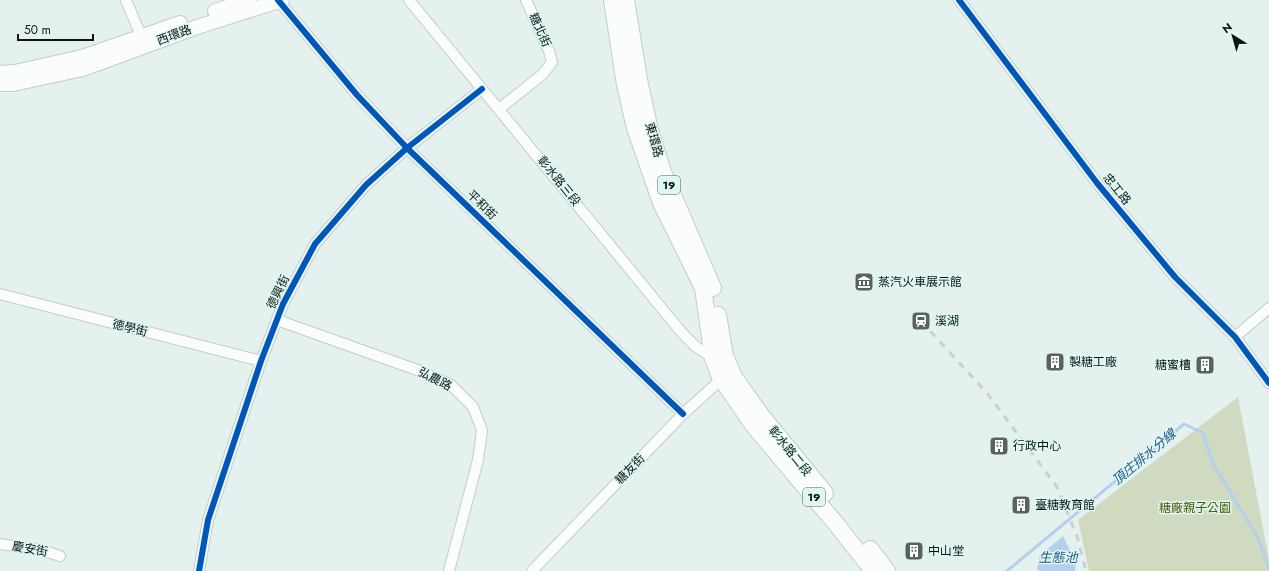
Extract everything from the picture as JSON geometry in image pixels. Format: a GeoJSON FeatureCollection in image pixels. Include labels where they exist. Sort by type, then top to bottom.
{"type":"FeatureCollection","features":[{"type":"Feature","properties":{"kind":"main road","name":"西環路"},"geometry":{"type":"LineString","coordinates":[[0,73],[15,72],[82,57],[249,0]]}},
{"type":"Feature","properties":{"kind":"main road","name":"西環路"},"geometry":{"type":"LineString","coordinates":[[0,84],[13,84],[83,69],[197,27],[280,0]]}},
{"type":"Feature","properties":{"kind":"main road","name":"東環路"},"geometry":{"type":"LineString","coordinates":[[612,0],[625,85],[635,128],[661,203],[703,288],[713,358]]}},
{"type":"Feature","properties":{"kind":"main road","name":"東環路"},"geometry":{"type":"LineString","coordinates":[[626,0],[640,85],[650,130],[663,172],[712,284],[727,371]]}},
{"type":"Feature","properties":{"kind":"main road","name":"19"},"geometry":{"type":"LineString","coordinates":[[713,358],[727,371]]}},
{"type":"Feature","properties":{"kind":"main road","name":"彰水路二段"},"geometry":{"type":"LineString","coordinates":[[727,371],[753,425],[837,525],[873,571]]}},
{"type":"Feature","properties":{"kind":"main road","name":"彰水路二段"},"geometry":{"type":"LineString","coordinates":[[727,371],[887,571]]}},
{"type":"Feature","properties":{"kind":"street"},"geometry":{"type":"LineString","coordinates":[[126,0],[141,36]]}},
{"type":"Feature","properties":{"kind":"street","name":"平和街"},"geometry":{"type":"LineString","coordinates":[[280,0],[357,95],[407,148],[683,414]]}},
{"type":"Feature","properties":{"kind":"street","name":"彰水路三段"},"geometry":{"type":"LineString","coordinates":[[409,0],[682,333],[695,346],[713,358]]}},
{"type":"Feature","properties":{"kind":"street","name":"糖北街"},"geometry":{"type":"LineString","coordinates":[[499,109],[543,74],[552,62],[549,51],[526,0]]}},
{"type":"Feature","properties":{"kind":"street","name":"忠工路"},"geometry":{"type":"LineString","coordinates":[[959,0],[1097,183],[1175,277],[1234,337],[1269,383]]}},
{"type":"Feature","properties":{"kind":"street","name":"德興街"},"geometry":{"type":"LineString","coordinates":[[199,571],[208,520],[261,361],[277,320],[315,244],[366,184],[407,148],[482,89]]}},
{"type":"Feature","properties":{"kind":"street","name":"德學街"},"geometry":{"type":"LineString","coordinates":[[0,294],[261,361]]}},
{"type":"Feature","properties":{"kind":"street"},"geometry":{"type":"LineString","coordinates":[[1234,337],[1269,308]]}},
{"type":"Feature","properties":{"kind":"street","name":"弘農路"},"geometry":{"type":"LineString","coordinates":[[277,320],[420,371],[451,385],[474,407],[482,430],[478,460],[449,571]]}},
{"type":"Feature","properties":{"kind":"street","name":"糖友街"},"geometry":{"type":"LineString","coordinates":[[532,571],[683,414],[727,371]]}},
{"type":"Feature","properties":{"kind":"street","name":"慶安街"},"geometry":{"type":"LineString","coordinates":[[0,544],[41,550],[60,556]]}},
{"type":"Feature","properties":{"kind":"green space","name":"糖廠親子公園"},"geometry":{"type":"Polygon","coordinates":[[[1238,397],[1269,560],[1269,571],[1089,571],[1078,520],[1238,397]]]}},
{"type":"Feature","properties":{"kind":"water","name":"生態池"},"geometry":{"type":"Polygon","coordinates":[[[1063,536],[1076,563],[1075,571],[1040,571],[1037,569],[1040,555],[1063,536]]]}},
{"type":"Feature","properties":{"kind":"waterway","name":"頂庄排水分線"},"geometry":{"type":"LineString","coordinates":[[1007,571],[1184,424],[1203,433],[1213,464],[1258,538],[1269,569]]}},
{"type":"Feature","properties":{"kind":"railway"},"geometry":{"type":"LineString","coordinates":[[921,321],[987,393],[1057,487],[1077,536],[1086,571]]}},
{"type":"Feature","properties":{"kind":"cycle path"},"geometry":{"type":"LineString","coordinates":[[278,0],[357,95],[407,148],[683,414]]}},
{"type":"Feature","properties":{"kind":"cycle path"},"geometry":{"type":"LineString","coordinates":[[959,0],[1097,183],[1175,277],[1235,337],[1269,383]]}},
{"type":"Feature","properties":{"kind":"cycle path"},"geometry":{"type":"LineString","coordinates":[[199,571],[208,520],[261,361],[283,304],[315,244],[366,185],[407,148],[482,89]]}},
{"type":"Feature","properties":{"kind":"place","name":"蒸汽火車展示館"},"geometry":{"type":"Point","coordinates":[864,282]}},
{"type":"Feature","properties":{"kind":"place","name":"溪湖"},"geometry":{"type":"Point","coordinates":[921,321]}},
{"type":"Feature","properties":{"kind":"place","name":"製糖工廠"},"geometry":{"type":"Point","coordinates":[1055,362]}},
{"type":"Feature","properties":{"kind":"place","name":"糖蜜槽"},"geometry":{"type":"Point","coordinates":[1205,365]}},
{"type":"Feature","properties":{"kind":"place","name":"行政中心"},"geometry":{"type":"Point","coordinates":[999,446]}},
{"type":"Feature","properties":{"kind":"place","name":"臺糖教育館"},"geometry":{"type":"Point","coordinates":[1021,505]}},
{"type":"Feature","properties":{"kind":"place","name":"中山堂"},"geometry":{"type":"Point","coordinates":[914,551]}}]}
